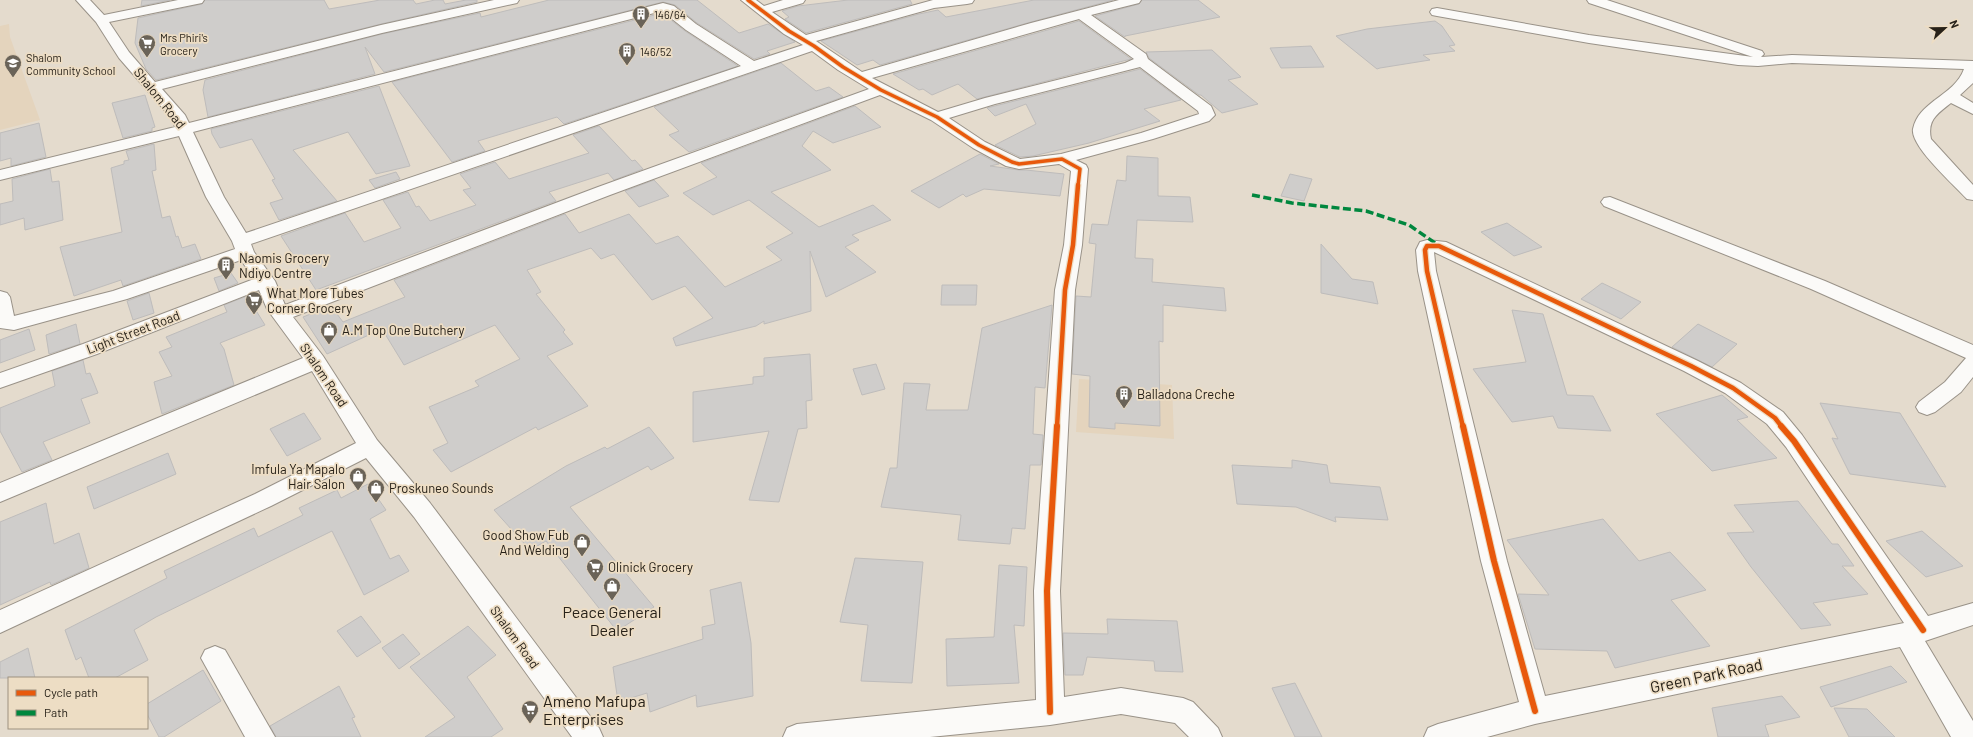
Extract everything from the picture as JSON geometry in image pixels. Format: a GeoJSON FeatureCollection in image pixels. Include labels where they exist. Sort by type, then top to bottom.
{"type":"FeatureCollection","features":[{"type":"Feature","properties":{"kind":"street","name":"Shalom Road"},"geometry":{"type":"LineString","coordinates":[[84,0],[101,20],[124,54],[179,118],[186,130],[215,197],[243,247],[265,281],[274,306],[316,361],[369,446],[422,510],[589,737]]}},
{"type":"Feature","properties":{"kind":"street"},"geometry":{"type":"LineString","coordinates":[[101,20],[197,0]]}},
{"type":"Feature","properties":{"kind":"street"},"geometry":{"type":"LineString","coordinates":[[152,87],[381,29],[512,0]]}},
{"type":"Feature","properties":{"kind":"street"},"geometry":{"type":"LineString","coordinates":[[756,5],[798,0]]}},
{"type":"Feature","properties":{"kind":"street"},"geometry":{"type":"LineString","coordinates":[[0,297],[5,323],[14,323],[120,295],[243,247],[753,67],[809,43],[933,4],[967,0]]}},
{"type":"Feature","properties":{"kind":"street"},"geometry":{"type":"LineString","coordinates":[[861,77],[1036,26],[1134,0]]}},
{"type":"Feature","properties":{"kind":"street"},"geometry":{"type":"LineString","coordinates":[[1594,0],[1774,60]]}},
{"type":"Feature","properties":{"kind":"street"},"geometry":{"type":"LineString","coordinates":[[1606,0],[1669,21]]}},
{"type":"Feature","properties":{"kind":"street"},"geometry":{"type":"LineString","coordinates":[[756,5],[789,31],[881,90],[937,117],[979,145],[1019,164],[1062,159],[1147,136],[1203,118],[1207,115],[1205,109],[1141,61],[1141,57],[1082,15]]}},
{"type":"Feature","properties":{"kind":"street"},"geometry":{"type":"LineString","coordinates":[[0,175],[186,130],[663,7],[669,8],[691,27],[753,67]]}},
{"type":"Feature","properties":{"kind":"street"},"geometry":{"type":"LineString","coordinates":[[1438,12],[1589,39],[1738,61],[1792,59],[1973,65],[1967,81],[1926,116],[1921,130],[1923,140],[1973,195]]}},
{"type":"Feature","properties":{"kind":"street"},"geometry":{"type":"LineString","coordinates":[[937,117],[990,101],[1130,66],[1141,61]]}},
{"type":"Feature","properties":{"kind":"street"},"geometry":{"type":"LineString","coordinates":[[281,314],[604,191],[881,90]]}},
{"type":"Feature","properties":{"kind":"street"},"geometry":{"type":"LineString","coordinates":[[1950,96],[1973,109]]}},
{"type":"Feature","properties":{"kind":"street"},"geometry":{"type":"LineString","coordinates":[[1050,712],[1047,591],[1066,290],[1073,245],[1080,169],[1062,159]]}},
{"type":"Feature","properties":{"kind":"street"},"geometry":{"type":"LineString","coordinates":[[1610,202],[1818,285],[1973,353]]}},
{"type":"Feature","properties":{"kind":"street"},"geometry":{"type":"LineString","coordinates":[[1535,711],[1494,561],[1453,378],[1427,271],[1425,250],[1427,246],[1440,246],[1690,366],[1733,388],[1775,418],[1794,441],[1915,632],[1967,737]]}},
{"type":"Feature","properties":{"kind":"street","name":"Light Street Road"},"geometry":{"type":"LineString","coordinates":[[0,381],[90,349],[265,281]]}},
{"type":"Feature","properties":{"kind":"street"},"geometry":{"type":"LineString","coordinates":[[0,492],[316,361]]}},
{"type":"Feature","properties":{"kind":"street"},"geometry":{"type":"LineString","coordinates":[[1927,407],[1953,387],[1973,363]]}},
{"type":"Feature","properties":{"kind":"street"},"geometry":{"type":"LineString","coordinates":[[0,622],[263,500],[369,446]]}},
{"type":"Feature","properties":{"kind":"street","name":"Green Park Road"},"geometry":{"type":"LineString","coordinates":[[1438,737],[1480,732],[1535,711],[1915,632],[1973,614]]}},
{"type":"Feature","properties":{"kind":"street"},"geometry":{"type":"LineString","coordinates":[[216,658],[261,737]]}},
{"type":"Feature","properties":{"kind":"street"},"geometry":{"type":"LineString","coordinates":[[797,737],[1050,712],[1121,701],[1183,711],[1208,737]]}},
{"type":"Feature","properties":{"kind":"shaded area","name":"Shalom Community School"},"geometry":{"type":"Polygon","coordinates":[[[9,24],[10,37],[40,120],[0,130],[0,26],[9,24]]]}},
{"type":"Feature","properties":{"kind":"shaded area"},"geometry":{"type":"Polygon","coordinates":[[[1079,379],[1172,385],[1174,439],[1076,432],[1079,379]]]}},
{"type":"Feature","properties":{"kind":"building"},"geometry":{"type":"Polygon","coordinates":[[[142,0],[170,0],[141,6],[142,0]]]}},
{"type":"Feature","properties":{"kind":"building"},"geometry":{"type":"Polygon","coordinates":[[[205,0],[324,0],[329,9],[380,0],[413,0],[416,4],[435,0],[443,0],[445,4],[466,0],[477,0],[477,2],[381,24],[156,80],[146,69],[135,43],[138,18],[202,4],[205,0]]]}},
{"type":"Feature","properties":{"kind":"building"},"geometry":{"type":"Polygon","coordinates":[[[549,0],[697,0],[739,33],[768,24],[795,42],[767,51],[770,54],[754,59],[697,23],[675,5],[663,2],[384,72],[365,47],[375,74],[208,117],[203,90],[205,80],[382,34],[480,13],[481,17],[549,0]]]}},
{"type":"Feature","properties":{"kind":"building"},"geometry":{"type":"Polygon","coordinates":[[[848,0],[910,0],[912,4],[806,33],[785,19],[789,17],[782,11],[798,6],[848,0]]]}},
{"type":"Feature","properties":{"kind":"building"},"geometry":{"type":"Polygon","coordinates":[[[1034,0],[1113,0],[880,65],[873,60],[857,65],[821,41],[938,10],[946,17],[1034,0]]]}},
{"type":"Feature","properties":{"kind":"building"},"geometry":{"type":"Polygon","coordinates":[[[1142,0],[1198,0],[1220,17],[1125,37],[1095,16],[1139,4],[1142,0]]]}},
{"type":"Feature","properties":{"kind":"building"},"geometry":{"type":"Polygon","coordinates":[[[662,13],[685,31],[738,66],[564,124],[557,117],[478,141],[485,151],[452,162],[392,82],[662,13]]]}},
{"type":"Feature","properties":{"kind":"building"},"geometry":{"type":"Polygon","coordinates":[[[1079,21],[1131,59],[977,99],[958,84],[932,95],[923,89],[919,90],[893,74],[1079,21]]]}},
{"type":"Feature","properties":{"kind":"building"},"geometry":{"type":"Polygon","coordinates":[[[1435,21],[1442,26],[1455,45],[1449,46],[1455,51],[1423,55],[1430,60],[1377,69],[1336,36],[1367,29],[1435,21]]]}},
{"type":"Feature","properties":{"kind":"building"},"geometry":{"type":"Polygon","coordinates":[[[1311,46],[1324,67],[1281,68],[1270,48],[1311,46]]]}},
{"type":"Feature","properties":{"kind":"building"},"geometry":{"type":"Polygon","coordinates":[[[1212,50],[1241,77],[1228,80],[1258,104],[1222,113],[1201,95],[1149,58],[1146,52],[1212,50]]]}},
{"type":"Feature","properties":{"kind":"building"},"geometry":{"type":"Polygon","coordinates":[[[781,63],[816,91],[829,87],[843,97],[689,152],[669,135],[679,131],[654,107],[781,63]]]}},
{"type":"Feature","properties":{"kind":"building"},"geometry":{"type":"Polygon","coordinates":[[[1140,69],[1181,100],[1144,109],[1160,121],[1089,143],[1033,156],[1020,157],[995,145],[1036,124],[1026,104],[995,116],[987,108],[1140,69]]]}},
{"type":"Feature","properties":{"kind":"building"},"geometry":{"type":"Polygon","coordinates":[[[379,86],[410,166],[376,174],[348,132],[293,150],[337,201],[279,220],[270,203],[283,199],[272,180],[275,179],[252,139],[220,148],[212,134],[211,129],[379,86]]]}},
{"type":"Feature","properties":{"kind":"building"},"geometry":{"type":"Polygon","coordinates":[[[145,95],[155,127],[152,128],[152,131],[123,138],[112,103],[145,95]]]}},
{"type":"Feature","properties":{"kind":"building"},"geometry":{"type":"Polygon","coordinates":[[[855,106],[881,127],[833,143],[813,131],[802,146],[831,170],[771,192],[819,227],[873,205],[891,220],[852,235],[859,240],[845,247],[876,272],[826,297],[810,251],[811,311],[764,324],[764,321],[756,326],[676,346],[673,338],[713,318],[685,286],[652,300],[614,254],[601,259],[591,248],[527,270],[541,292],[536,294],[565,330],[563,332],[573,344],[547,356],[588,406],[538,430],[536,427],[451,472],[433,450],[448,443],[429,407],[479,386],[475,381],[520,359],[495,325],[404,365],[382,329],[327,354],[303,317],[331,306],[343,322],[405,297],[394,280],[565,214],[579,233],[629,214],[656,244],[678,236],[725,287],[782,260],[766,247],[793,233],[749,200],[713,215],[683,193],[717,177],[701,163],[855,106]]]}},
{"type":"Feature","properties":{"kind":"building"},"geometry":{"type":"Polygon","coordinates":[[[39,123],[46,157],[11,166],[11,158],[0,161],[0,133],[39,123]]]}},
{"type":"Feature","properties":{"kind":"building"},"geometry":{"type":"Polygon","coordinates":[[[599,126],[632,161],[635,160],[643,169],[614,180],[608,173],[549,192],[556,201],[316,290],[281,236],[345,213],[364,242],[401,228],[383,200],[408,192],[416,207],[419,206],[430,221],[476,205],[463,190],[471,188],[460,174],[495,162],[509,179],[589,153],[573,135],[599,126]]]}},
{"type":"Feature","properties":{"kind":"building"},"geometry":{"type":"Polygon","coordinates":[[[154,144],[156,170],[152,171],[162,218],[170,216],[176,237],[178,236],[182,248],[195,244],[201,259],[123,286],[121,280],[74,296],[60,247],[122,232],[111,168],[124,164],[124,161],[129,160],[126,151],[154,144]]]}},
{"type":"Feature","properties":{"kind":"building"},"geometry":{"type":"Polygon","coordinates":[[[980,154],[999,164],[990,166],[1064,174],[1060,196],[984,189],[966,197],[963,194],[939,208],[911,191],[980,154]]]}},
{"type":"Feature","properties":{"kind":"building"},"geometry":{"type":"Polygon","coordinates":[[[1127,156],[1158,158],[1158,196],[1190,197],[1193,222],[1137,220],[1135,258],[1153,259],[1152,282],[1224,288],[1226,311],[1163,305],[1163,342],[1159,341],[1160,426],[1115,423],[1115,429],[1089,427],[1090,376],[1072,374],[1076,296],[1091,297],[1096,244],[1089,243],[1092,224],[1108,225],[1117,180],[1126,181],[1127,156]]]}},
{"type":"Feature","properties":{"kind":"building"},"geometry":{"type":"Polygon","coordinates":[[[50,169],[52,182],[59,181],[63,220],[25,230],[24,218],[0,225],[0,204],[13,201],[12,179],[50,169]]]}},
{"type":"Feature","properties":{"kind":"building"},"geometry":{"type":"Polygon","coordinates":[[[396,172],[400,179],[375,188],[369,180],[396,172]]]}},
{"type":"Feature","properties":{"kind":"building"},"geometry":{"type":"Polygon","coordinates":[[[1290,174],[1312,179],[1304,201],[1281,196],[1290,174]]]}},
{"type":"Feature","properties":{"kind":"building"},"geometry":{"type":"Polygon","coordinates":[[[654,180],[669,196],[639,207],[625,191],[654,180]]]}},
{"type":"Feature","properties":{"kind":"building"},"geometry":{"type":"Polygon","coordinates":[[[1507,223],[1542,247],[1514,256],[1481,232],[1507,223]]]}},
{"type":"Feature","properties":{"kind":"building"},"geometry":{"type":"Polygon","coordinates":[[[1321,244],[1352,279],[1373,282],[1378,304],[1321,293],[1321,244]]]}},
{"type":"Feature","properties":{"kind":"building","name":"Naomis Grocery Ndiyo Centre"},"geometry":{"type":"Polygon","coordinates":[[[231,273],[238,283],[219,291],[214,278],[231,273]]]}},
{"type":"Feature","properties":{"kind":"building"},"geometry":{"type":"Polygon","coordinates":[[[1602,283],[1641,302],[1621,319],[1581,299],[1602,283]]]}},
{"type":"Feature","properties":{"kind":"building"},"geometry":{"type":"Polygon","coordinates":[[[942,285],[977,285],[976,305],[941,305],[942,285]]]}},
{"type":"Feature","properties":{"kind":"building"},"geometry":{"type":"Polygon","coordinates":[[[149,293],[154,313],[133,320],[127,301],[149,293]]]}},
{"type":"Feature","properties":{"kind":"building"},"geometry":{"type":"Polygon","coordinates":[[[247,296],[265,325],[220,343],[224,349],[234,385],[162,414],[154,382],[172,376],[159,352],[172,347],[166,337],[227,312],[224,305],[247,296]]]}},
{"type":"Feature","properties":{"kind":"building"},"geometry":{"type":"Polygon","coordinates":[[[1052,305],[1045,388],[1035,387],[1033,434],[1043,435],[1041,465],[1030,465],[1025,529],[1012,528],[1010,544],[958,540],[961,515],[881,507],[890,468],[897,468],[904,383],[930,384],[926,410],[968,410],[982,328],[1052,305]]]}},
{"type":"Feature","properties":{"kind":"building"},"geometry":{"type":"Polygon","coordinates":[[[1512,310],[1543,314],[1567,395],[1593,396],[1611,431],[1558,428],[1553,416],[1512,422],[1473,369],[1526,362],[1512,310]]]}},
{"type":"Feature","properties":{"kind":"building"},"geometry":{"type":"Polygon","coordinates":[[[76,324],[80,344],[49,354],[46,335],[76,324]]]}},
{"type":"Feature","properties":{"kind":"building"},"geometry":{"type":"Polygon","coordinates":[[[1698,324],[1737,344],[1712,367],[1672,347],[1698,324]]]}},
{"type":"Feature","properties":{"kind":"building"},"geometry":{"type":"Polygon","coordinates":[[[29,329],[35,350],[0,363],[0,340],[29,329]]]}},
{"type":"Feature","properties":{"kind":"building"},"geometry":{"type":"Polygon","coordinates":[[[810,354],[812,400],[806,401],[807,428],[798,429],[779,502],[749,500],[769,431],[693,442],[693,392],[753,384],[753,377],[764,376],[764,358],[810,354]]]}},
{"type":"Feature","properties":{"kind":"building"},"geometry":{"type":"Polygon","coordinates":[[[83,360],[86,374],[90,373],[98,393],[81,399],[90,423],[43,442],[52,460],[22,472],[0,431],[0,408],[55,386],[52,371],[83,360]]]}},
{"type":"Feature","properties":{"kind":"building"},"geometry":{"type":"Polygon","coordinates":[[[876,364],[885,389],[862,395],[853,369],[876,364]]]}},
{"type":"Feature","properties":{"kind":"building"},"geometry":{"type":"Polygon","coordinates":[[[1722,395],[1748,417],[1737,420],[1777,458],[1712,471],[1656,414],[1722,395]]]}},
{"type":"Feature","properties":{"kind":"building"},"geometry":{"type":"Polygon","coordinates":[[[1820,403],[1900,413],[1946,487],[1850,474],[1832,438],[1838,439],[1820,403]]]}},
{"type":"Feature","properties":{"kind":"building"},"geometry":{"type":"Polygon","coordinates":[[[304,413],[321,439],[287,456],[270,429],[304,413]]]}},
{"type":"Feature","properties":{"kind":"building"},"geometry":{"type":"Polygon","coordinates":[[[649,427],[674,458],[651,470],[648,466],[570,507],[654,607],[617,631],[546,541],[530,550],[494,510],[566,466],[605,447],[607,449],[649,427]]]}},
{"type":"Feature","properties":{"kind":"building"},"geometry":{"type":"Polygon","coordinates":[[[168,453],[176,474],[94,509],[87,487],[168,453]]]}},
{"type":"Feature","properties":{"kind":"building"},"geometry":{"type":"Polygon","coordinates":[[[1292,460],[1327,465],[1330,483],[1380,487],[1388,520],[1335,517],[1336,522],[1296,507],[1237,504],[1232,465],[1292,468],[1292,460]]]}},
{"type":"Feature","properties":{"kind":"building"},"geometry":{"type":"Polygon","coordinates":[[[368,484],[386,510],[370,519],[390,559],[399,555],[409,571],[364,595],[332,531],[156,617],[134,630],[148,660],[117,677],[89,677],[81,657],[76,660],[65,630],[167,578],[164,571],[254,528],[258,537],[303,515],[299,508],[337,490],[341,498],[368,484]]]}},
{"type":"Feature","properties":{"kind":"building"},"geometry":{"type":"Polygon","coordinates":[[[1798,501],[1832,544],[1838,544],[1854,566],[1842,566],[1868,594],[1813,603],[1831,625],[1801,629],[1751,567],[1727,533],[1754,532],[1734,505],[1798,501]]]}},
{"type":"Feature","properties":{"kind":"building"},"geometry":{"type":"Polygon","coordinates":[[[46,503],[54,544],[79,533],[89,568],[51,585],[50,582],[0,605],[0,522],[46,503]]]}},
{"type":"Feature","properties":{"kind":"building"},"geometry":{"type":"Polygon","coordinates":[[[1603,519],[1639,561],[1670,552],[1706,590],[1671,600],[1710,646],[1615,668],[1607,651],[1535,649],[1518,594],[1549,595],[1507,540],[1603,519]]]}},
{"type":"Feature","properties":{"kind":"building"},"geometry":{"type":"Polygon","coordinates":[[[1922,531],[1963,566],[1926,577],[1886,541],[1922,531]]]}},
{"type":"Feature","properties":{"kind":"building"},"geometry":{"type":"Polygon","coordinates":[[[855,558],[923,562],[912,683],[861,681],[868,625],[840,622],[855,558]]]}},
{"type":"Feature","properties":{"kind":"building"},"geometry":{"type":"Polygon","coordinates":[[[999,565],[1027,567],[1024,626],[1014,625],[1019,683],[947,686],[946,639],[994,637],[999,565]]]}},
{"type":"Feature","properties":{"kind":"building"},"geometry":{"type":"Polygon","coordinates":[[[741,582],[751,643],[753,696],[697,707],[696,695],[650,712],[647,693],[618,702],[613,667],[703,639],[702,627],[715,624],[710,590],[741,582]]]}},
{"type":"Feature","properties":{"kind":"building"},"geometry":{"type":"Polygon","coordinates":[[[361,616],[381,642],[357,657],[337,631],[361,616]]]}},
{"type":"Feature","properties":{"kind":"building"},"geometry":{"type":"Polygon","coordinates":[[[1107,619],[1177,621],[1183,672],[1155,671],[1154,661],[1087,657],[1083,675],[1065,675],[1063,633],[1108,634],[1107,619]]]}},
{"type":"Feature","properties":{"kind":"building"},"geometry":{"type":"Polygon","coordinates":[[[468,626],[496,655],[467,677],[503,729],[491,737],[425,737],[455,717],[410,667],[468,626]]]}},
{"type":"Feature","properties":{"kind":"building"},"geometry":{"type":"Polygon","coordinates":[[[403,634],[420,654],[399,669],[382,648],[403,634]]]}},
{"type":"Feature","properties":{"kind":"building"},"geometry":{"type":"Polygon","coordinates":[[[28,648],[35,677],[0,678],[0,662],[28,648]]]}},
{"type":"Feature","properties":{"kind":"building"},"geometry":{"type":"Polygon","coordinates":[[[1891,666],[1907,682],[1831,707],[1820,687],[1891,666]]]}},
{"type":"Feature","properties":{"kind":"building"},"geometry":{"type":"Polygon","coordinates":[[[203,670],[221,701],[164,737],[159,737],[148,716],[148,703],[203,670]]]}},
{"type":"Feature","properties":{"kind":"building"},"geometry":{"type":"Polygon","coordinates":[[[1295,683],[1322,737],[1295,737],[1272,688],[1295,683]]]}},
{"type":"Feature","properties":{"kind":"building"},"geometry":{"type":"Polygon","coordinates":[[[339,686],[355,717],[352,718],[361,737],[276,737],[270,726],[339,686]]]}},
{"type":"Feature","properties":{"kind":"building"},"geometry":{"type":"Polygon","coordinates":[[[1782,696],[1800,717],[1765,725],[1769,737],[1718,737],[1712,708],[1782,696]]]}},
{"type":"Feature","properties":{"kind":"building"},"geometry":{"type":"Polygon","coordinates":[[[1834,708],[1867,709],[1895,737],[1849,737],[1834,708]]]}},
{"type":"Feature","properties":{"kind":"marked path"},"geometry":{"type":"LineString","coordinates":[[1252,195],[1292,203],[1366,211],[1409,225],[1438,245]]}},
{"type":"Feature","properties":{"kind":"cycle path"},"geometry":{"type":"LineString","coordinates":[[748,0],[789,31],[814,46],[843,67],[881,90],[937,117],[979,145],[1012,162],[1019,164],[1062,159],[1080,169],[1073,245],[1065,290],[1047,591],[1050,712]]}},
{"type":"Feature","properties":{"kind":"cycle path"},"geometry":{"type":"LineString","coordinates":[[1535,711],[1494,561],[1427,271],[1425,250],[1427,246],[1439,246],[1691,366],[1733,388],[1775,418],[1794,441],[1923,630]]}},
{"type":"Feature","properties":{"kind":"place","name":"146/64"},"geometry":{"type":"Point","coordinates":[641,29]}},
{"type":"Feature","properties":{"kind":"place","name":"Mrs Phiri's Grocery"},"geometry":{"type":"Point","coordinates":[147,58]}},
{"type":"Feature","properties":{"kind":"place","name":"146/52"},"geometry":{"type":"Point","coordinates":[627,66]}},
{"type":"Feature","properties":{"kind":"place","name":"Shalom Community School"},"geometry":{"type":"Point","coordinates":[13,78]}},
{"type":"Feature","properties":{"kind":"place","name":"Naomis Grocery Ndiyo Centre"},"geometry":{"type":"Point","coordinates":[226,280]}},
{"type":"Feature","properties":{"kind":"place","name":"What More Tubes Corner Grocery"},"geometry":{"type":"Point","coordinates":[254,315]}},
{"type":"Feature","properties":{"kind":"place","name":"A.M Top One Butchery"},"geometry":{"type":"Point","coordinates":[329,345]}},
{"type":"Feature","properties":{"kind":"place","name":"Balladona Creche"},"geometry":{"type":"Point","coordinates":[1124,409]}},
{"type":"Feature","properties":{"kind":"place","name":"Imfula Ya Mapalo Hair Salon"},"geometry":{"type":"Point","coordinates":[358,491]}},
{"type":"Feature","properties":{"kind":"place","name":"Proskuneo Sounds"},"geometry":{"type":"Point","coordinates":[376,503]}},
{"type":"Feature","properties":{"kind":"place","name":"Good Show Fub And Welding"},"geometry":{"type":"Point","coordinates":[582,557]}},
{"type":"Feature","properties":{"kind":"place","name":"Olinick Grocery"},"geometry":{"type":"Point","coordinates":[595,582]}},
{"type":"Feature","properties":{"kind":"place","name":"Peace General Dealer"},"geometry":{"type":"Point","coordinates":[612,601]}},
{"type":"Feature","properties":{"kind":"place","name":"Ameno Mafupa Enterprises"},"geometry":{"type":"Point","coordinates":[530,724]}}]}
